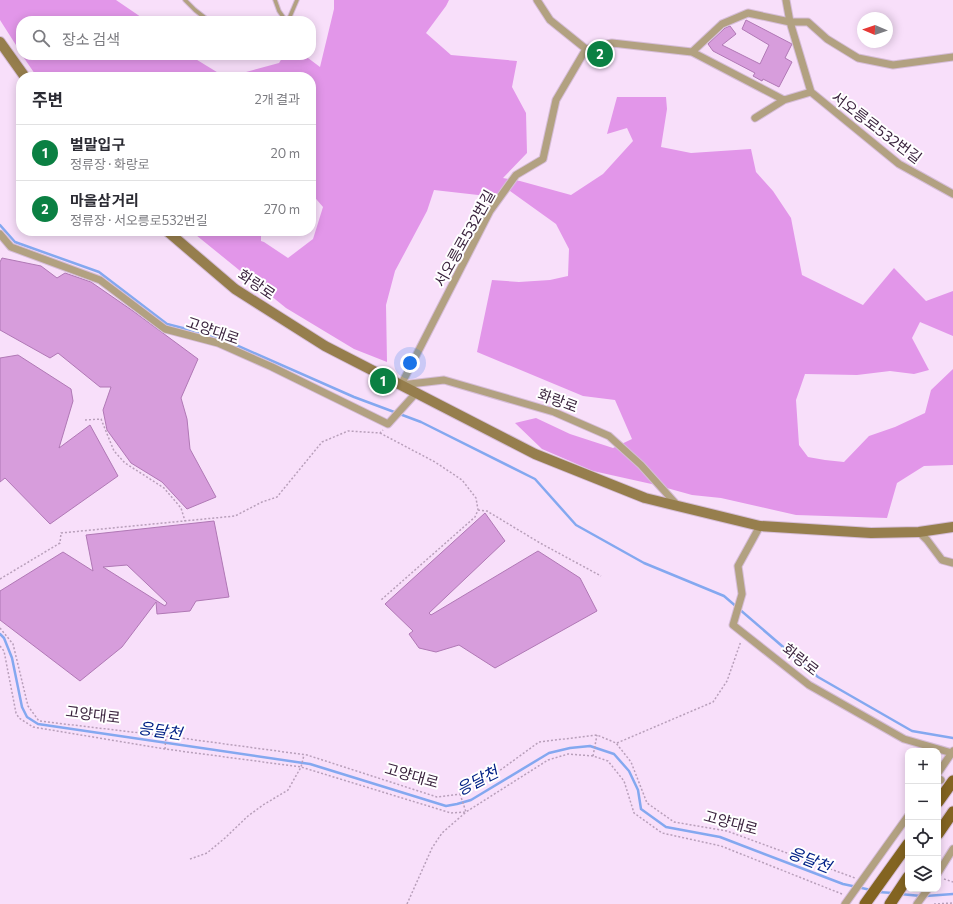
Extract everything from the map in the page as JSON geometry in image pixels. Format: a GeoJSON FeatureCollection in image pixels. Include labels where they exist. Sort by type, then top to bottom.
{"type":"FeatureCollection","features":[{"type":"Feature","properties":{"kind":"main road"},"geometry":{"type":"LineString","coordinates":[[0,42],[21,72]]}},
{"type":"Feature","properties":{"kind":"main road","name":"화랑로"},"geometry":{"type":"LineString","coordinates":[[173,236],[235,289],[325,346],[535,454],[645,498],[760,526],[871,533],[919,532],[953,527]]}},
{"type":"Feature","properties":{"kind":"main road"},"geometry":{"type":"LineString","coordinates":[[941,798],[953,781]]}},
{"type":"Feature","properties":{"kind":"main road"},"geometry":{"type":"LineString","coordinates":[[941,830],[953,812]]}},
{"type":"Feature","properties":{"kind":"main road"},"geometry":{"type":"LineString","coordinates":[[867,902],[905,848]]}},
{"type":"Feature","properties":{"kind":"main road"},"geometry":{"type":"LineString","coordinates":[[890,903],[905,881]]}},
{"type":"Feature","properties":{"kind":"street"},"geometry":{"type":"LineString","coordinates":[[537,0],[550,20],[586,49],[612,43],[692,52],[784,100]]}},
{"type":"Feature","properties":{"kind":"street"},"geometry":{"type":"LineString","coordinates":[[786,0],[790,22],[811,92]]}},
{"type":"Feature","properties":{"kind":"street"},"geometry":{"type":"LineString","coordinates":[[692,52],[722,24],[748,13],[790,22],[808,22],[827,39],[858,58],[893,65],[953,57]]}},
{"type":"Feature","properties":{"kind":"street","name":"서오릉로532번길"},"geometry":{"type":"LineString","coordinates":[[401,385],[490,211],[516,175],[543,159],[556,100],[586,49]]}},
{"type":"Feature","properties":{"kind":"street","name":"서오릉로532번길"},"geometry":{"type":"LineString","coordinates":[[756,118],[784,100],[811,92],[899,164],[953,194]]}},
{"type":"Feature","properties":{"kind":"street","name":"고양대로"},"geometry":{"type":"LineString","coordinates":[[0,234],[11,247],[100,280],[165,328],[218,343],[272,367],[388,424]]}},
{"type":"Feature","properties":{"kind":"street","name":"화랑로"},"geometry":{"type":"LineString","coordinates":[[401,385],[444,380],[554,412],[609,436],[641,465],[677,506]]}},
{"type":"Feature","properties":{"kind":"street"},"geometry":{"type":"LineString","coordinates":[[388,424],[416,393]]}},
{"type":"Feature","properties":{"kind":"street","name":"화랑로"},"geometry":{"type":"LineString","coordinates":[[760,526],[738,566],[742,594],[733,624],[809,685],[904,739],[952,752]]}},
{"type":"Feature","properties":{"kind":"street"},"geometry":{"type":"LineString","coordinates":[[919,532],[942,560],[953,563]]}},
{"type":"Feature","properties":{"kind":"street"},"geometry":{"type":"LineString","coordinates":[[941,773],[952,752]]}},
{"type":"Feature","properties":{"kind":"street"},"geometry":{"type":"LineString","coordinates":[[846,904],[905,820]]}},
{"type":"Feature","properties":{"kind":"street"},"geometry":{"type":"LineString","coordinates":[[941,868],[953,849]]}},
{"type":"Feature","properties":{"kind":"street"},"geometry":{"type":"LineString","coordinates":[[918,903],[926,892]]}},
{"type":"Feature","properties":{"kind":"lane"},"geometry":{"type":"LineString","coordinates":[[185,0],[203,16]]}},
{"type":"Feature","properties":{"kind":"lane"},"geometry":{"type":"LineString","coordinates":[[275,0],[278,11],[282,16]]}},
{"type":"Feature","properties":{"kind":"lane"},"geometry":{"type":"LineString","coordinates":[[289,16],[297,0]]}},
{"type":"Feature","properties":{"kind":"path"},"geometry":{"type":"LineString","coordinates":[[85,420],[100,419],[114,451],[125,463],[164,488],[181,508],[185,521]]}},
{"type":"Feature","properties":{"kind":"path"},"geometry":{"type":"LineString","coordinates":[[380,434],[388,424]]}},
{"type":"Feature","properties":{"kind":"path"},"geometry":{"type":"LineString","coordinates":[[0,579],[60,543],[61,534],[235,516],[262,502],[278,497],[322,442],[348,431],[380,434],[436,462],[462,480],[476,498],[478,510],[475,517],[381,600]]}},
{"type":"Feature","properties":{"kind":"path"},"geometry":{"type":"LineString","coordinates":[[478,510],[487,511],[540,543],[601,576]]}},
{"type":"Feature","properties":{"kind":"path","name":"고양대로"},"geometry":{"type":"LineString","coordinates":[[0,628],[13,644],[28,706],[39,721],[166,736],[304,755],[437,797],[461,796],[539,742],[597,735],[616,743],[631,762],[647,803],[674,822],[727,831],[862,881]]}},
{"type":"Feature","properties":{"kind":"path"},"geometry":{"type":"LineString","coordinates":[[616,743],[713,702],[727,681],[743,633]]}},
{"type":"Feature","properties":{"kind":"path","name":"고양대로"},"geometry":{"type":"LineString","coordinates":[[0,646],[4,651],[16,713],[19,718],[33,727],[165,748],[301,767],[451,813],[466,812],[548,760],[568,754],[593,756],[608,761],[624,782],[634,813],[662,833],[721,846],[853,895]]}},
{"type":"Feature","properties":{"kind":"path"},"geometry":{"type":"LineString","coordinates":[[593,756],[597,735]]}},
{"type":"Feature","properties":{"kind":"path"},"geometry":{"type":"LineString","coordinates":[[165,748],[166,736]]}},
{"type":"Feature","properties":{"kind":"path"},"geometry":{"type":"LineString","coordinates":[[190,859],[207,853],[248,816],[288,790],[301,767],[304,755]]}},
{"type":"Feature","properties":{"kind":"path"},"geometry":{"type":"LineString","coordinates":[[407,904],[432,848],[442,833],[466,812],[461,796]]}},
{"type":"Feature","properties":{"kind":"path"},"geometry":{"type":"LineString","coordinates":[[941,878],[953,882]]}},
{"type":"Feature","properties":{"kind":"path"},"geometry":{"type":"LineString","coordinates":[[934,904],[953,903]]}},
{"type":"Feature","properties":{"kind":"shaded area"},"geometry":{"type":"Polygon","coordinates":[[[0,0],[116,0],[139,16],[16,16],[16,45],[0,20],[0,0]]]}},
{"type":"Feature","properties":{"kind":"shaded area"},"geometry":{"type":"Polygon","coordinates":[[[334,0],[449,0],[426,33],[451,55],[517,61],[512,87],[526,113],[527,153],[503,178],[520,181],[571,195],[603,174],[633,141],[627,128],[607,134],[617,97],[666,97],[667,109],[661,147],[691,153],[751,149],[756,172],[773,191],[791,218],[802,275],[863,305],[894,268],[926,301],[953,291],[953,336],[920,322],[912,338],[929,370],[914,374],[890,371],[857,375],[805,374],[796,400],[799,445],[808,457],[844,462],[869,436],[895,427],[925,413],[931,390],[953,369],[953,465],[924,466],[897,483],[887,518],[796,515],[721,498],[692,495],[656,485],[593,471],[542,449],[515,423],[536,418],[570,434],[613,448],[632,439],[615,400],[583,396],[477,352],[492,280],[519,282],[550,280],[568,276],[569,249],[556,224],[510,191],[487,196],[434,190],[427,211],[395,271],[386,305],[387,362],[354,349],[286,308],[197,236],[261,236],[261,241],[288,258],[313,239],[314,236],[316,236],[316,229],[323,207],[316,199],[316,72],[246,72],[279,63],[281,60],[311,60],[320,67],[334,9],[334,0]]]}},
{"type":"Feature","properties":{"kind":"shaded area"},"geometry":{"type":"Polygon","coordinates":[[[25,60],[197,60],[217,72],[34,72],[25,60]]]}},
{"type":"Feature","properties":{"kind":"building"},"geometry":{"type":"Polygon","coordinates":[[[746,20],[792,44],[785,58],[792,62],[779,87],[753,76],[755,73],[713,51],[708,44],[725,28],[730,26],[736,34],[722,45],[760,64],[769,45],[742,29],[746,20]]]}},
{"type":"Feature","properties":{"kind":"building"},"geometry":{"type":"Polygon","coordinates":[[[2,258],[41,266],[57,278],[65,273],[91,282],[198,359],[181,398],[187,419],[190,449],[216,497],[187,509],[162,482],[131,463],[107,430],[103,410],[111,387],[100,387],[58,353],[50,358],[0,330],[0,262],[2,258]]]}},
{"type":"Feature","properties":{"kind":"building"},"geometry":{"type":"Polygon","coordinates":[[[18,355],[71,389],[73,401],[59,448],[90,425],[118,476],[50,524],[5,478],[0,482],[0,358],[18,355]]]}},
{"type":"Feature","properties":{"kind":"building"},"geometry":{"type":"Polygon","coordinates":[[[485,513],[505,541],[429,613],[431,615],[538,551],[580,578],[597,611],[495,668],[459,645],[436,652],[419,648],[409,634],[413,631],[385,604],[485,513]]]}},
{"type":"Feature","properties":{"kind":"building"},"geometry":{"type":"Polygon","coordinates":[[[214,521],[229,597],[196,601],[190,611],[157,614],[156,602],[122,647],[80,681],[0,620],[0,591],[63,552],[93,571],[86,535],[214,521]],[[127,565],[103,567],[165,606],[167,603],[127,565]]]}},
{"type":"Feature","properties":{"kind":"waterway"},"geometry":{"type":"LineString","coordinates":[[0,225],[15,242],[99,272],[167,324],[218,337],[354,397],[421,422],[535,479],[576,525],[644,563],[724,596],[818,677],[912,731],[953,738]]}},
{"type":"Feature","properties":{"kind":"waterway","name":"응달천"},"geometry":{"type":"LineString","coordinates":[[0,634],[4,638],[12,658],[22,707],[27,717],[38,724],[310,764],[446,806],[471,800],[549,753],[570,748],[590,746],[614,754],[629,771],[638,790],[641,809],[666,827],[720,837],[843,884],[871,890]]}},
{"type":"Feature","properties":{"kind":"waterway","name":"응달천"},"geometry":{"type":"LineString","coordinates":[[878,892],[893,893]]}},
{"type":"Feature","properties":{"kind":"waterway","name":"응달천"},"geometry":{"type":"LineString","coordinates":[[900,894],[921,896]]}},
{"type":"Feature","properties":{"kind":"waterway","name":"응달천"},"geometry":{"type":"LineString","coordinates":[[926,896],[953,894]]}},
{"type":"Feature","properties":{"kind":"place","name":"마을삼거리"},"geometry":{"type":"Point","coordinates":[600,54]}},
{"type":"Feature","properties":{"kind":"place","name":"벌말입구"},"geometry":{"type":"Point","coordinates":[383,381]}}]}
